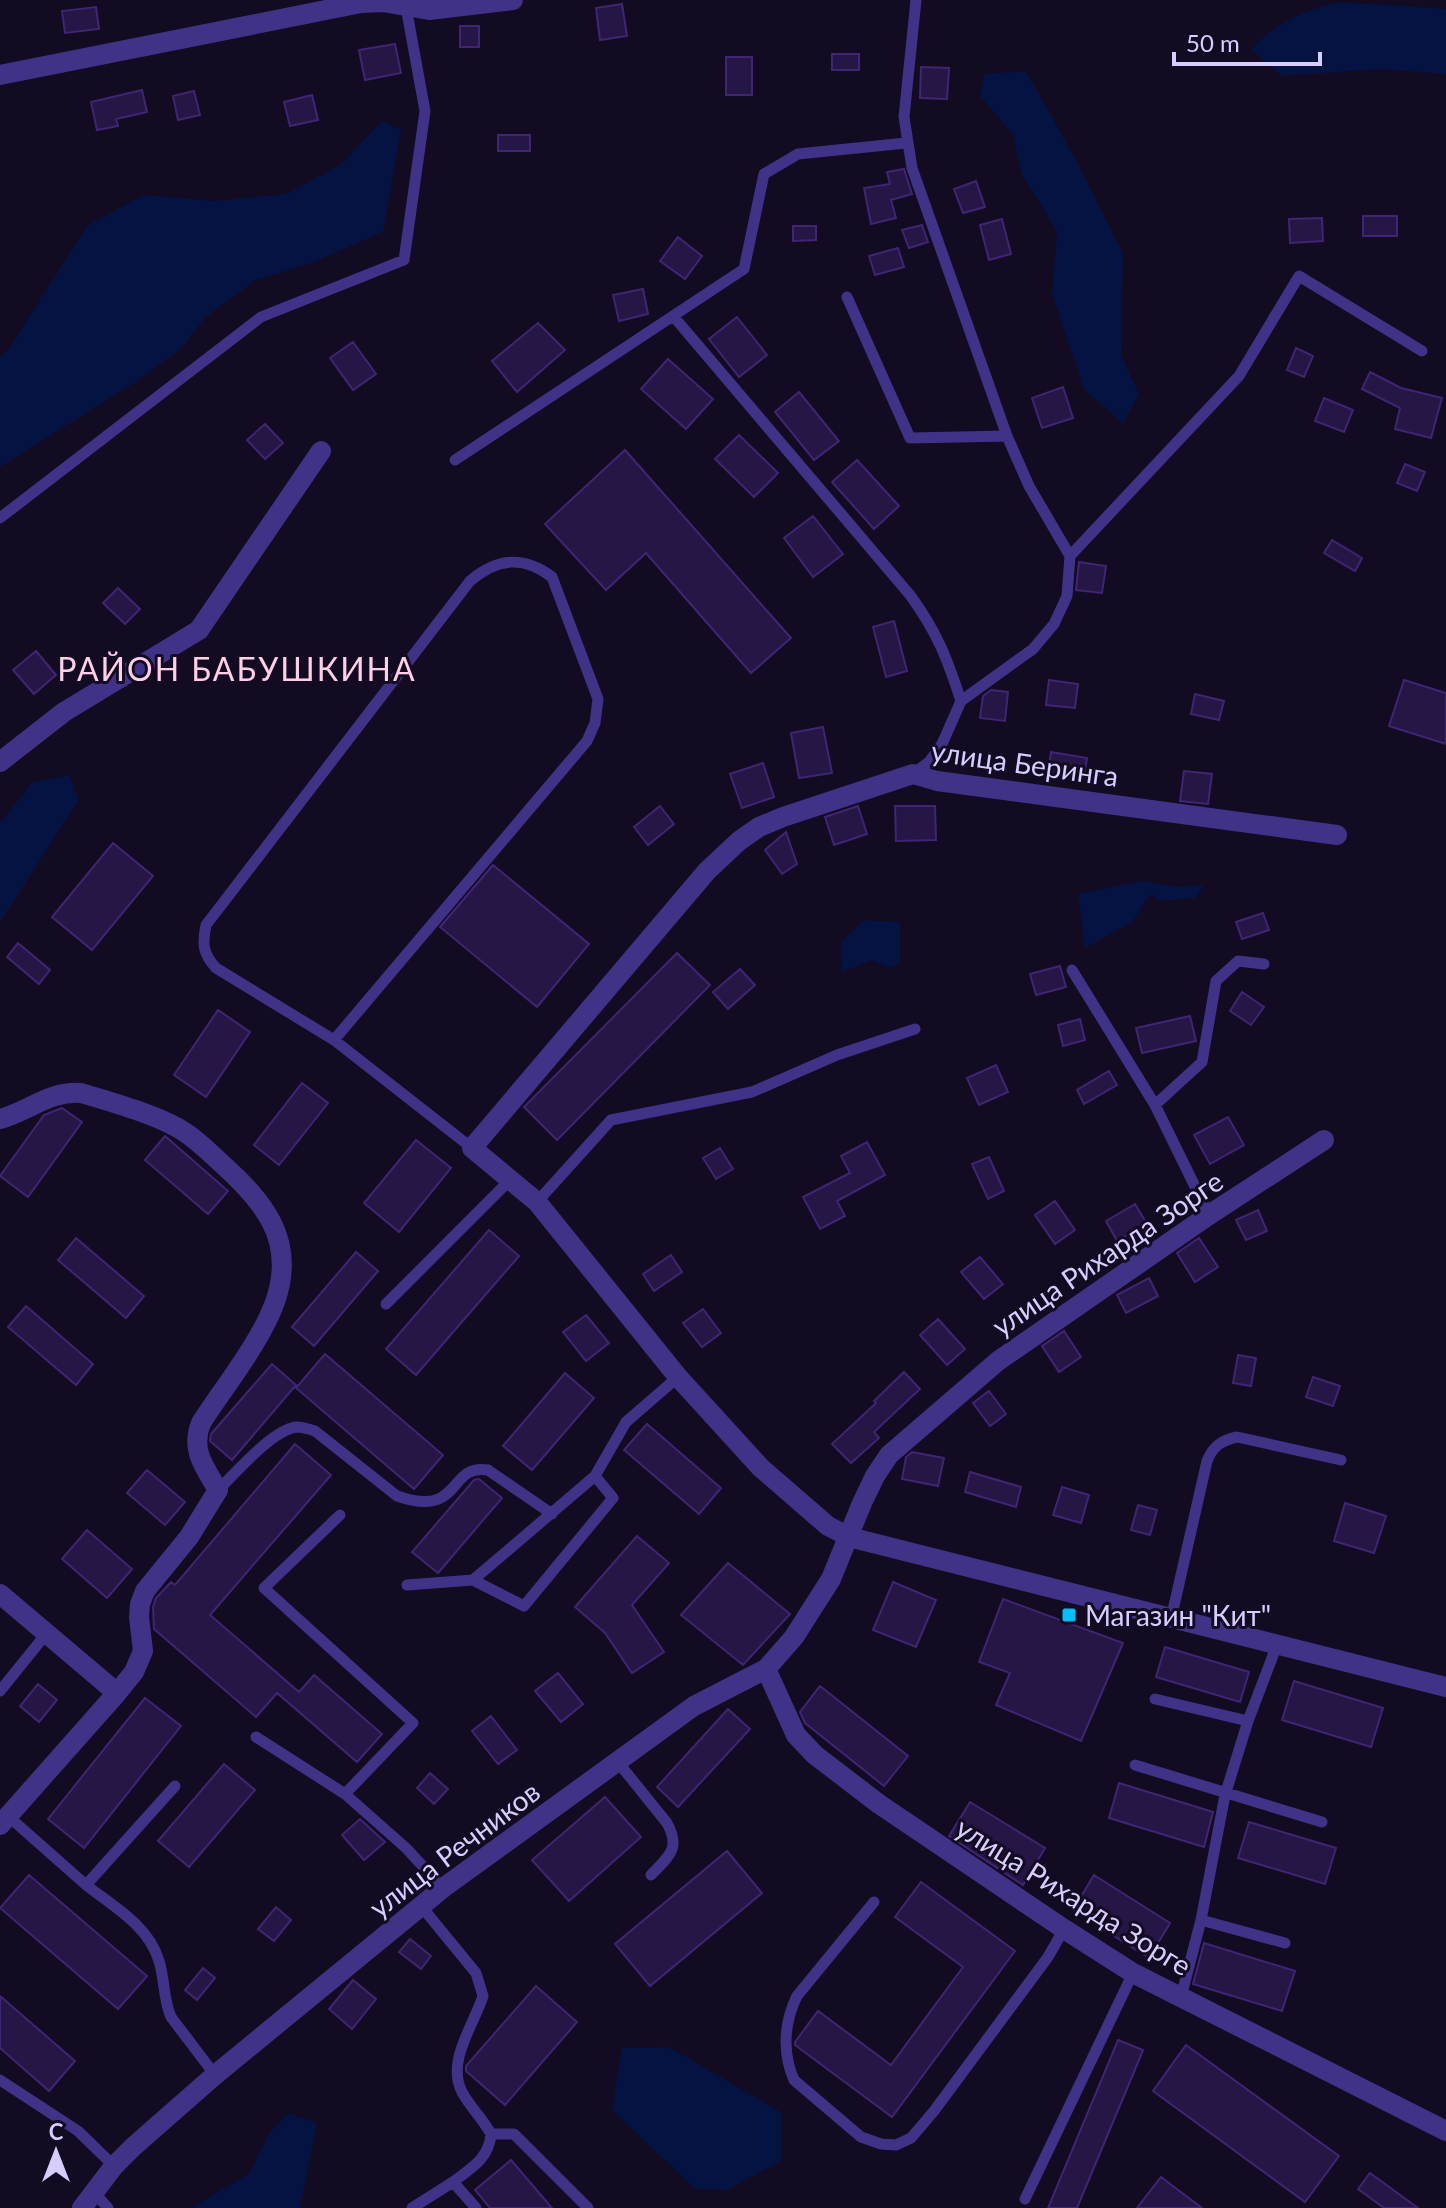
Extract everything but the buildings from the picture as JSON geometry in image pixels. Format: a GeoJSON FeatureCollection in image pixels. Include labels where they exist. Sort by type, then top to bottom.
{"type":"FeatureCollection","features":[{"type":"Feature","properties":{"kind":"street"},"geometry":{"type":"LineString","coordinates":[[0,75],[361,3],[383,2],[429,10],[513,0]]}},
{"type":"Feature","properties":{"kind":"street"},"geometry":{"type":"LineString","coordinates":[[0,762],[64,712],[199,630],[321,451]]}},
{"type":"Feature","properties":{"kind":"street","name":"улица Беринга"},"geometry":{"type":"LineString","coordinates":[[472,1148],[707,871],[739,841],[759,827],[783,817],[913,774],[937,781],[1337,835]]}},
{"type":"Feature","properties":{"kind":"street"},"geometry":{"type":"LineString","coordinates":[[0,1119],[51,1095],[65,1092],[91,1096],[177,1127],[253,1191],[278,1238],[282,1265],[270,1316],[196,1435],[196,1448],[201,1461],[218,1490],[189,1537],[145,1591],[140,1604],[143,1651],[134,1672],[4,1820]]}},
{"type":"Feature","properties":{"kind":"street","name":"улица Рихарда Зорге"},"geometry":{"type":"LineString","coordinates":[[849,1537],[875,1476],[889,1455],[998,1361],[1209,1215],[1324,1140]]}},
{"type":"Feature","properties":{"kind":"street"},"geometry":{"type":"LineString","coordinates":[[472,1148],[537,1202],[678,1377],[781,1487],[828,1526],[849,1537],[1446,1687]]}},
{"type":"Feature","properties":{"kind":"street","name":"улица Речников"},"geometry":{"type":"LineString","coordinates":[[95,2203],[114,2166],[215,2075],[443,1888],[694,1706],[766,1669],[794,1637],[831,1579],[849,1537]]}},
{"type":"Feature","properties":{"kind":"street"},"geometry":{"type":"LineString","coordinates":[[0,1594],[117,1693]]}},
{"type":"Feature","properties":{"kind":"street","name":"улица Рихарда Зорге"},"geometry":{"type":"LineString","coordinates":[[766,1669],[796,1735],[815,1755],[879,1804],[1133,1973],[1446,2131]]}},
{"type":"Feature","properties":{"kind":"lane"},"geometry":{"type":"LineString","coordinates":[[913,774],[929,762],[942,744],[961,701],[1033,649],[1054,624],[1067,596],[1070,556],[1029,486],[1007,436],[912,168],[904,117],[916,0]]}},
{"type":"Feature","properties":{"kind":"lane"},"geometry":{"type":"LineString","coordinates":[[0,518],[261,317],[404,260],[425,111],[406,7]]}},
{"type":"Feature","properties":{"kind":"lane"},"geometry":{"type":"LineString","coordinates":[[455,460],[744,269],[764,174],[798,154],[906,143]]}},
{"type":"Feature","properties":{"kind":"lane"},"geometry":{"type":"LineString","coordinates":[[1070,556],[1239,376],[1299,276],[1422,351]]}},
{"type":"Feature","properties":{"kind":"lane"},"geometry":{"type":"LineString","coordinates":[[847,297],[910,438],[1007,436]]}},
{"type":"Feature","properties":{"kind":"lane"},"geometry":{"type":"LineString","coordinates":[[674,317],[910,595],[944,647],[961,701]]}},
{"type":"Feature","properties":{"kind":"lane"},"geometry":{"type":"LineString","coordinates":[[334,1040],[587,741],[595,723],[598,699],[552,577],[539,567],[524,562],[504,562],[484,569],[470,581],[206,925],[203,940],[205,955],[216,968],[334,1040],[472,1148]]}},
{"type":"Feature","properties":{"kind":"lane"},"geometry":{"type":"LineString","coordinates":[[1155,1105],[1202,1062],[1216,981],[1238,961],[1264,964]]}},
{"type":"Feature","properties":{"kind":"lane"},"geometry":{"type":"LineString","coordinates":[[1072,970],[1155,1105],[1209,1215]]}},
{"type":"Feature","properties":{"kind":"lane"},"geometry":{"type":"LineString","coordinates":[[537,1202],[611,1120],[752,1092],[837,1055],[915,1029]]}},
{"type":"Feature","properties":{"kind":"lane"},"geometry":{"type":"LineString","coordinates":[[386,1304],[511,1179]]}},
{"type":"Feature","properties":{"kind":"lane"},"geometry":{"type":"LineString","coordinates":[[473,1580],[595,1476],[626,1422],[678,1377]]}},
{"type":"Feature","properties":{"kind":"lane"},"geometry":{"type":"LineString","coordinates":[[218,1490],[273,1439],[285,1430],[300,1427],[315,1431],[397,1496],[429,1503],[446,1497],[464,1475],[479,1469],[488,1470],[552,1514]]}},
{"type":"Feature","properties":{"kind":"lane"},"geometry":{"type":"LineString","coordinates":[[1171,1619],[1212,1449],[1224,1440],[1237,1437],[1341,1460]]}},
{"type":"Feature","properties":{"kind":"lane"},"geometry":{"type":"LineString","coordinates":[[407,1585],[473,1580],[524,1606],[613,1498],[595,1476]]}},
{"type":"Feature","properties":{"kind":"lane"},"geometry":{"type":"LineString","coordinates":[[340,1515],[264,1588],[413,1723],[345,1794]]}},
{"type":"Feature","properties":{"kind":"lane"},"geometry":{"type":"LineString","coordinates":[[0,1691],[46,1634]]}},
{"type":"Feature","properties":{"kind":"lane"},"geometry":{"type":"LineString","coordinates":[[1181,1997],[1201,1920],[1225,1795],[1248,1721],[1277,1645]]}},
{"type":"Feature","properties":{"kind":"lane"},"geometry":{"type":"LineString","coordinates":[[1155,1699],[1248,1721]]}},
{"type":"Feature","properties":{"kind":"lane"},"geometry":{"type":"LineString","coordinates":[[256,1737],[345,1794],[406,1848],[443,1888]]}},
{"type":"Feature","properties":{"kind":"lane"},"geometry":{"type":"LineString","coordinates":[[617,1761],[673,1834],[671,1855],[651,1875]]}},
{"type":"Feature","properties":{"kind":"lane"},"geometry":{"type":"LineString","coordinates":[[1135,1765],[1225,1795],[1322,1822]]}},
{"type":"Feature","properties":{"kind":"lane"},"geometry":{"type":"LineString","coordinates":[[86,1885],[175,1786]]}},
{"type":"Feature","properties":{"kind":"lane"},"geometry":{"type":"LineString","coordinates":[[4,1820],[137,1925],[149,1939],[161,1966],[171,2017],[215,2075]]}},
{"type":"Feature","properties":{"kind":"lane"},"geometry":{"type":"LineString","coordinates":[[874,1902],[797,1996],[788,2014],[786,2031],[789,2069],[794,2080],[861,2137],[881,2144],[896,2145],[911,2138],[934,2111],[1048,1957],[1064,1929]]}},
{"type":"Feature","properties":{"kind":"lane"},"geometry":{"type":"LineString","coordinates":[[412,2208],[485,2157],[491,2134],[462,2094],[457,2067],[483,1996],[482,1984],[421,1906]]}},
{"type":"Feature","properties":{"kind":"lane"},"geometry":{"type":"LineString","coordinates":[[1201,1920],[1285,1943]]}},
{"type":"Feature","properties":{"kind":"lane"},"geometry":{"type":"LineString","coordinates":[[1025,2199],[1133,1973]]}},
{"type":"Feature","properties":{"kind":"lane"},"geometry":{"type":"LineString","coordinates":[[0,2080],[78,2131],[114,2166]]}},
{"type":"Feature","properties":{"kind":"lane"},"geometry":{"type":"LineString","coordinates":[[491,2134],[514,2134],[588,2208]]}},
{"type":"Feature","properties":{"kind":"lane"},"geometry":{"type":"LineString","coordinates":[[453,2182],[476,2208]]}},
{"type":"Feature","properties":{"kind":"shaded area"},"geometry":{"type":"Polygon","coordinates":[[[1340,2],[1446,9],[1446,74],[1380,69],[1282,76],[1251,50],[1291,18],[1340,2]]]}},
{"type":"Feature","properties":{"kind":"shaded area"},"geometry":{"type":"Polygon","coordinates":[[[1026,71],[1123,253],[1121,354],[1139,394],[1123,424],[1085,390],[1052,294],[1057,231],[1021,173],[1014,136],[980,96],[985,74],[1026,71]]]}},
{"type":"Feature","properties":{"kind":"shaded area"},"geometry":{"type":"Polygon","coordinates":[[[382,121],[401,130],[383,232],[314,262],[254,281],[205,318],[182,348],[139,380],[0,467],[0,357],[7,351],[88,225],[144,195],[213,201],[286,194],[340,165],[382,121]]]}},
{"type":"Feature","properties":{"kind":"shaded area"},"geometry":{"type":"Polygon","coordinates":[[[69,775],[79,800],[0,922],[0,823],[32,783],[69,775]]]}},
{"type":"Feature","properties":{"kind":"shaded area"},"geometry":{"type":"Polygon","coordinates":[[[1142,881],[1177,887],[1204,885],[1196,898],[1160,901],[1151,894],[1132,922],[1085,948],[1078,894],[1142,881]]]}},
{"type":"Feature","properties":{"kind":"shaded area"},"geometry":{"type":"Polygon","coordinates":[[[864,920],[900,922],[900,964],[890,968],[872,960],[842,972],[841,943],[864,920]]]}},
{"type":"Feature","properties":{"kind":"shaded area"},"geometry":{"type":"Polygon","coordinates":[[[669,2047],[781,2112],[781,2161],[727,2190],[695,2189],[612,2110],[622,2048],[669,2047]]]}},
{"type":"Feature","properties":{"kind":"shaded area"},"geometry":{"type":"Polygon","coordinates":[[[288,2113],[317,2123],[300,2208],[191,2208],[249,2174],[270,2132],[288,2113]]]}},
{"type":"Feature","properties":{"kind":"place","name":"Магазин \"Кит\""},"geometry":{"type":"Point","coordinates":[1069,1615]}},
{"type":"Feature","properties":{"kind":"district","name":"РАЙОН БАБУШКИНА"},"geometry":{"type":"Point","coordinates":[237,668]}}]}
